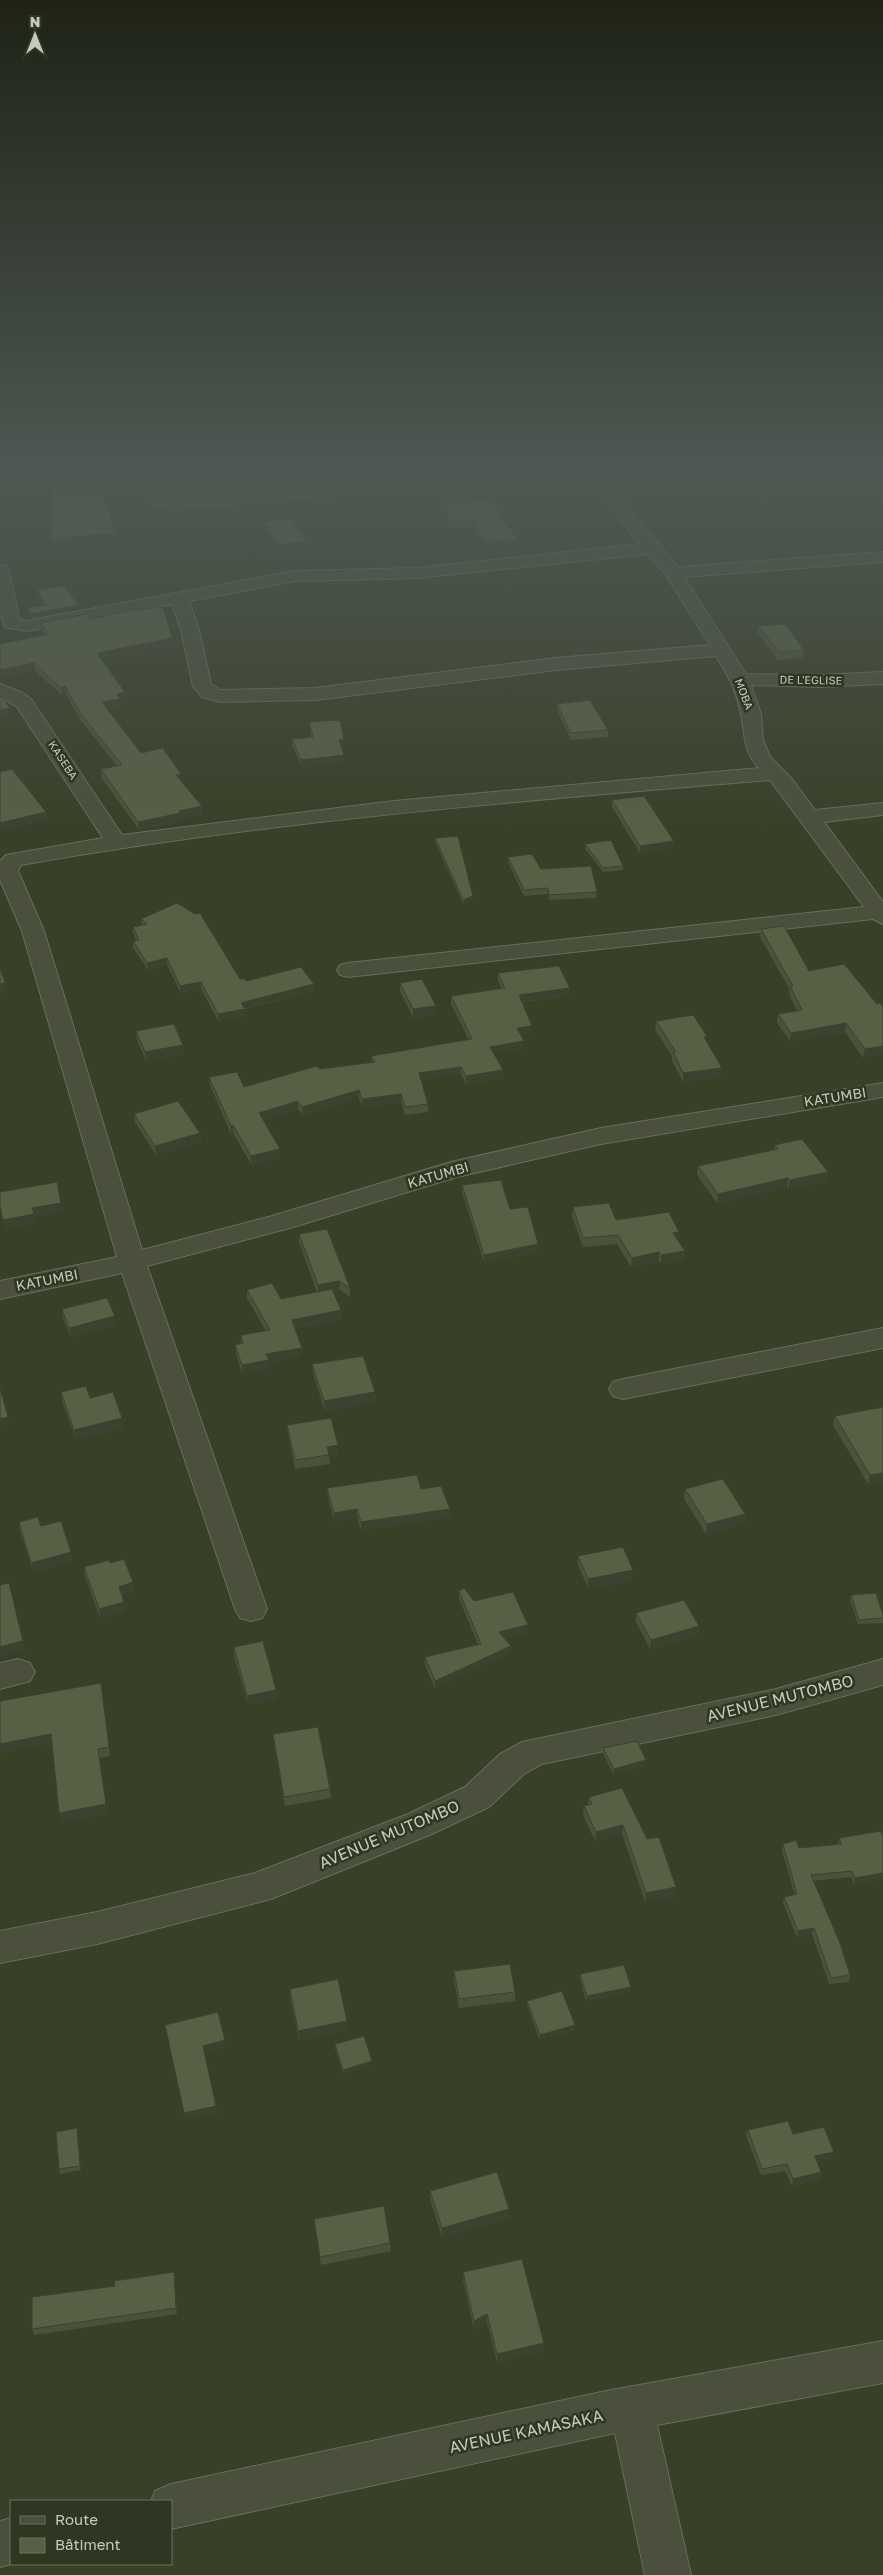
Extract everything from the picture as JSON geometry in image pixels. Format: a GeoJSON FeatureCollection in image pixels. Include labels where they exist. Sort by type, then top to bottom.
{"type":"FeatureCollection","features":[{"type":"Feature","properties":{"kind":"street"},"geometry":{"type":"LineString","coordinates":[[0,637],[8,621],[4,594]]}},
{"type":"Feature","properties":{"kind":"street"},"geometry":{"type":"LineString","coordinates":[[8,621],[199,594]]}},
{"type":"Feature","properties":{"kind":"street","name":"MOBA"},"geometry":{"type":"LineString","coordinates":[[686,594],[740,679],[751,714],[752,740],[760,760],[776,773],[811,817],[881,915]]}},
{"type":"Feature","properties":{"kind":"street"},"geometry":{"type":"LineString","coordinates":[[179,598],[190,630],[202,686],[209,693],[220,696],[315,694],[556,664],[721,650]]}},
{"type":"Feature","properties":{"kind":"street","name":"DE L'EGLISE"},"geometry":{"type":"LineString","coordinates":[[740,679],[819,681],[883,678]]}},
{"type":"Feature","properties":{"kind":"street","name":"KASEBA"},"geometry":{"type":"LineString","coordinates":[[0,690],[24,703],[116,841]]}},
{"type":"Feature","properties":{"kind":"street"},"geometry":{"type":"LineString","coordinates":[[251,1609],[132,1262],[33,931],[6,871],[7,866],[14,860],[116,841],[337,813],[776,773]]}},
{"type":"Feature","properties":{"kind":"street"},"geometry":{"type":"LineString","coordinates":[[811,817],[883,809]]}},
{"type":"Feature","properties":{"kind":"street"},"geometry":{"type":"LineString","coordinates":[[348,970],[757,924],[881,915]]}},
{"type":"Feature","properties":{"kind":"street","name":"KATUMBI"},"geometry":{"type":"LineString","coordinates":[[0,1290],[132,1262],[281,1222],[451,1170],[582,1140],[883,1090]]}},
{"type":"Feature","properties":{"kind":"street"},"geometry":{"type":"LineString","coordinates":[[623,1389],[883,1338]]}},
{"type":"Feature","properties":{"kind":"street","name":"AVENUE MUTOMBO"},"geometry":{"type":"LineString","coordinates":[[0,1947],[97,1928],[258,1888],[420,1824],[469,1801],[477,1797],[512,1764],[534,1752],[776,1702],[883,1672]]}},
{"type":"Feature","properties":{"kind":"street","name":"AVENUE KAMASAKA"},"geometry":{"type":"LineString","coordinates":[[172,2507],[632,2408],[883,2362]]}},
{"type":"Feature","properties":{"kind":"street"},"geometry":{"type":"LineString","coordinates":[[632,2408],[668,2575]]}},
{"type":"Feature","properties":{"kind":"building"},"geometry":{"type":"Polygon","coordinates":[[[40,594],[70,594],[79,605],[32,614],[27,608],[47,605],[40,594]]]}},
{"type":"Feature","properties":{"kind":"building"},"geometry":{"type":"Polygon","coordinates":[[[163,607],[172,638],[97,653],[125,692],[117,694],[120,699],[102,702],[141,753],[163,748],[181,774],[176,775],[202,806],[179,811],[181,813],[138,822],[101,769],[122,765],[80,713],[65,686],[61,688],[34,663],[0,670],[0,644],[48,634],[40,623],[87,614],[91,619],[132,610],[163,607]]]}},
{"type":"Feature","properties":{"kind":"building"},"geometry":{"type":"Polygon","coordinates":[[[785,624],[804,650],[779,652],[759,626],[785,624]]]}},
{"type":"Feature","properties":{"kind":"building"},"geometry":{"type":"Polygon","coordinates":[[[0,695],[10,708],[0,710],[0,695]]]}},
{"type":"Feature","properties":{"kind":"building"},"geometry":{"type":"Polygon","coordinates":[[[590,700],[608,730],[571,733],[557,704],[590,700]]]}},
{"type":"Feature","properties":{"kind":"building"},"geometry":{"type":"Polygon","coordinates":[[[340,720],[344,739],[339,740],[344,755],[301,760],[292,739],[313,737],[309,722],[340,720]]]}},
{"type":"Feature","properties":{"kind":"building"},"geometry":{"type":"Polygon","coordinates":[[[12,769],[46,812],[0,823],[0,772],[12,769]]]}},
{"type":"Feature","properties":{"kind":"building"},"geometry":{"type":"Polygon","coordinates":[[[644,796],[674,841],[640,846],[612,800],[644,796]]]}},
{"type":"Feature","properties":{"kind":"building"},"geometry":{"type":"Polygon","coordinates":[[[458,836],[473,896],[463,900],[435,838],[458,836]]]}},
{"type":"Feature","properties":{"kind":"building"},"geometry":{"type":"Polygon","coordinates":[[[611,840],[623,866],[603,868],[585,844],[611,840]]]}},
{"type":"Feature","properties":{"kind":"building"},"geometry":{"type":"Polygon","coordinates":[[[532,854],[541,869],[591,866],[597,892],[549,895],[548,888],[524,890],[508,857],[532,854]]]}},
{"type":"Feature","properties":{"kind":"building"},"geometry":{"type":"Polygon","coordinates":[[[177,903],[195,914],[200,913],[240,979],[245,979],[246,981],[301,967],[314,984],[241,1003],[245,1009],[218,1014],[201,982],[180,986],[167,958],[147,963],[133,941],[139,940],[133,927],[147,924],[141,919],[177,903]]]}},
{"type":"Feature","properties":{"kind":"building"},"geometry":{"type":"Polygon","coordinates":[[[784,926],[809,971],[844,964],[877,1004],[880,1003],[883,1007],[883,1046],[865,1049],[846,1023],[791,1033],[778,1014],[802,1010],[790,986],[793,986],[761,929],[784,926]]]}},
{"type":"Feature","properties":{"kind":"building"},"geometry":{"type":"Polygon","coordinates":[[[559,966],[570,988],[519,995],[532,1026],[517,1028],[524,1041],[490,1047],[503,1070],[466,1076],[461,1067],[419,1073],[428,1104],[405,1107],[401,1094],[362,1099],[359,1090],[302,1107],[298,1101],[259,1113],[280,1149],[251,1156],[233,1125],[231,1126],[209,1077],[237,1072],[244,1087],[317,1066],[320,1069],[375,1062],[371,1056],[472,1039],[451,996],[505,988],[498,973],[559,966]]]}},
{"type":"Feature","properties":{"kind":"building"},"geometry":{"type":"Polygon","coordinates":[[[0,968],[5,983],[0,984],[0,968]]]}},
{"type":"Feature","properties":{"kind":"building"},"geometry":{"type":"Polygon","coordinates":[[[422,979],[436,1006],[413,1009],[400,983],[422,979]]]}},
{"type":"Feature","properties":{"kind":"building"},"geometry":{"type":"Polygon","coordinates":[[[693,1015],[707,1036],[704,1037],[722,1068],[683,1073],[673,1052],[676,1052],[656,1021],[693,1015]]]}},
{"type":"Feature","properties":{"kind":"building"},"geometry":{"type":"Polygon","coordinates":[[[174,1024],[183,1045],[145,1052],[136,1031],[174,1024]]]}},
{"type":"Feature","properties":{"kind":"building"},"geometry":{"type":"Polygon","coordinates":[[[178,1101],[200,1133],[155,1146],[134,1114],[178,1101]]]}},
{"type":"Feature","properties":{"kind":"building"},"geometry":{"type":"Polygon","coordinates":[[[802,1139],[828,1172],[790,1180],[788,1178],[718,1194],[698,1166],[778,1149],[774,1145],[802,1139]]]}},
{"type":"Feature","properties":{"kind":"building"},"geometry":{"type":"Polygon","coordinates":[[[501,1180],[510,1209],[528,1207],[538,1244],[484,1255],[462,1185],[501,1180]]]}},
{"type":"Feature","properties":{"kind":"building"},"geometry":{"type":"Polygon","coordinates":[[[57,1182],[61,1203],[32,1208],[34,1214],[3,1220],[0,1207],[0,1192],[57,1182]]]}},
{"type":"Feature","properties":{"kind":"building"},"geometry":{"type":"Polygon","coordinates":[[[609,1203],[616,1220],[669,1212],[679,1232],[673,1233],[685,1251],[661,1255],[659,1252],[632,1258],[618,1235],[583,1238],[573,1207],[609,1203]]]}},
{"type":"Feature","properties":{"kind":"building"},"geometry":{"type":"Polygon","coordinates":[[[327,1229],[350,1288],[339,1281],[318,1285],[299,1234],[327,1229]]]}},
{"type":"Feature","properties":{"kind":"building"},"geometry":{"type":"Polygon","coordinates":[[[272,1283],[281,1299],[332,1289],[341,1310],[292,1320],[302,1348],[266,1354],[269,1360],[242,1365],[235,1345],[243,1343],[241,1335],[270,1330],[247,1290],[272,1283]]]}},
{"type":"Feature","properties":{"kind":"building"},"geometry":{"type":"Polygon","coordinates":[[[107,1298],[115,1316],[69,1328],[62,1309],[107,1298]]]}},
{"type":"Feature","properties":{"kind":"building"},"geometry":{"type":"Polygon","coordinates":[[[363,1356],[375,1392],[324,1401],[312,1364],[363,1356]]]}},
{"type":"Feature","properties":{"kind":"building"},"geometry":{"type":"Polygon","coordinates":[[[86,1386],[90,1398],[113,1392],[122,1418],[74,1430],[61,1392],[86,1386]]]}},
{"type":"Feature","properties":{"kind":"building"},"geometry":{"type":"Polygon","coordinates":[[[0,1387],[8,1417],[0,1419],[0,1387]]]}},
{"type":"Feature","properties":{"kind":"building"},"geometry":{"type":"Polygon","coordinates":[[[883,1407],[883,1473],[870,1475],[835,1416],[883,1407]]]}},
{"type":"Feature","properties":{"kind":"building"},"geometry":{"type":"Polygon","coordinates":[[[331,1418],[338,1445],[327,1447],[329,1455],[295,1460],[287,1425],[331,1418]]]}},
{"type":"Feature","properties":{"kind":"building"},"geometry":{"type":"Polygon","coordinates":[[[417,1475],[421,1489],[441,1486],[450,1509],[361,1522],[357,1509],[334,1513],[327,1488],[417,1475]]]}},
{"type":"Feature","properties":{"kind":"building"},"geometry":{"type":"Polygon","coordinates":[[[723,1479],[745,1514],[707,1524],[685,1489],[723,1479]]]}},
{"type":"Feature","properties":{"kind":"building"},"geometry":{"type":"Polygon","coordinates":[[[38,1517],[41,1526],[61,1521],[71,1552],[31,1563],[19,1522],[38,1517]]]}},
{"type":"Feature","properties":{"kind":"building"},"geometry":{"type":"Polygon","coordinates":[[[623,1547],[633,1570],[588,1579],[578,1556],[623,1547]]]}},
{"type":"Feature","properties":{"kind":"building"},"geometry":{"type":"Polygon","coordinates":[[[124,1559],[133,1582],[119,1587],[124,1602],[99,1609],[84,1567],[109,1560],[110,1563],[124,1559]]]}},
{"type":"Feature","properties":{"kind":"building"},"geometry":{"type":"Polygon","coordinates":[[[9,1583],[23,1641],[0,1647],[0,1585],[9,1583]]]}},
{"type":"Feature","properties":{"kind":"building"},"geometry":{"type":"Polygon","coordinates":[[[464,1588],[474,1601],[513,1592],[528,1625],[499,1632],[511,1646],[435,1681],[425,1657],[481,1644],[459,1591],[464,1588]]]}},
{"type":"Feature","properties":{"kind":"building"},"geometry":{"type":"Polygon","coordinates":[[[876,1593],[883,1618],[859,1620],[851,1595],[876,1593]]]}},
{"type":"Feature","properties":{"kind":"building"},"geometry":{"type":"Polygon","coordinates":[[[684,1600],[699,1626],[651,1640],[636,1613],[684,1600]]]}},
{"type":"Feature","properties":{"kind":"building"},"geometry":{"type":"Polygon","coordinates":[[[263,1641],[276,1690],[247,1696],[234,1647],[263,1641]]]}},
{"type":"Feature","properties":{"kind":"building"},"geometry":{"type":"Polygon","coordinates":[[[101,1683],[109,1747],[98,1749],[106,1804],[59,1813],[51,1734],[0,1744],[0,1701],[101,1683]]]}},
{"type":"Feature","properties":{"kind":"building"},"geometry":{"type":"Polygon","coordinates":[[[318,1727],[330,1789],[284,1797],[273,1734],[318,1727]]]}},
{"type":"Feature","properties":{"kind":"building"},"geometry":{"type":"Polygon","coordinates":[[[637,1741],[646,1760],[614,1769],[603,1748],[637,1741]]]}},
{"type":"Feature","properties":{"kind":"building"},"geometry":{"type":"Polygon","coordinates":[[[622,1788],[647,1839],[659,1837],[676,1887],[646,1893],[623,1825],[596,1832],[584,1806],[592,1804],[589,1797],[622,1788]]]}},
{"type":"Feature","properties":{"kind":"building"},"geometry":{"type":"Polygon","coordinates":[[[881,1831],[883,1837],[883,1873],[855,1878],[852,1871],[811,1875],[840,1943],[850,1975],[831,1978],[814,1928],[798,1931],[784,1897],[797,1894],[783,1844],[796,1840],[799,1848],[841,1844],[839,1838],[881,1831]]]}},
{"type":"Feature","properties":{"kind":"building"},"geometry":{"type":"Polygon","coordinates":[[[510,1964],[515,1992],[459,1999],[454,1971],[510,1964]]]}},
{"type":"Feature","properties":{"kind":"building"},"geometry":{"type":"Polygon","coordinates":[[[624,1965],[631,1987],[587,1996],[580,1974],[624,1965]]]}},
{"type":"Feature","properties":{"kind":"building"},"geometry":{"type":"Polygon","coordinates":[[[338,1979],[347,2021],[298,2031],[290,1989],[338,1979]]]}},
{"type":"Feature","properties":{"kind":"building"},"geometry":{"type":"Polygon","coordinates":[[[562,1991],[575,2025],[540,2035],[527,2001],[562,1991]]]}},
{"type":"Feature","properties":{"kind":"building"},"geometry":{"type":"Polygon","coordinates":[[[218,2012],[225,2040],[203,2046],[216,2106],[184,2113],[165,2025],[218,2012]]]}},
{"type":"Feature","properties":{"kind":"building"},"geometry":{"type":"Polygon","coordinates":[[[364,2036],[372,2061],[343,2070],[335,2044],[364,2036]]]}},
{"type":"Feature","properties":{"kind":"building"},"geometry":{"type":"Polygon","coordinates":[[[788,2121],[793,2134],[824,2127],[834,2152],[815,2156],[821,2172],[793,2179],[787,2164],[762,2169],[748,2130],[788,2121]]]}},
{"type":"Feature","properties":{"kind":"building"},"geometry":{"type":"Polygon","coordinates":[[[77,2128],[80,2166],[59,2169],[56,2132],[77,2128]]]}},
{"type":"Feature","properties":{"kind":"building"},"geometry":{"type":"Polygon","coordinates":[[[497,2172],[509,2209],[442,2228],[430,2191],[497,2172]]]}},
{"type":"Feature","properties":{"kind":"building"},"geometry":{"type":"Polygon","coordinates":[[[384,2206],[390,2243],[320,2257],[314,2219],[384,2206]]]}},
{"type":"Feature","properties":{"kind":"building"},"geometry":{"type":"Polygon","coordinates":[[[522,2259],[544,2343],[497,2354],[487,2314],[474,2321],[463,2272],[522,2259]]]}},
{"type":"Feature","properties":{"kind":"building"},"geometry":{"type":"Polygon","coordinates":[[[174,2272],[176,2308],[32,2329],[32,2297],[115,2286],[114,2281],[174,2272]]]}}]}
